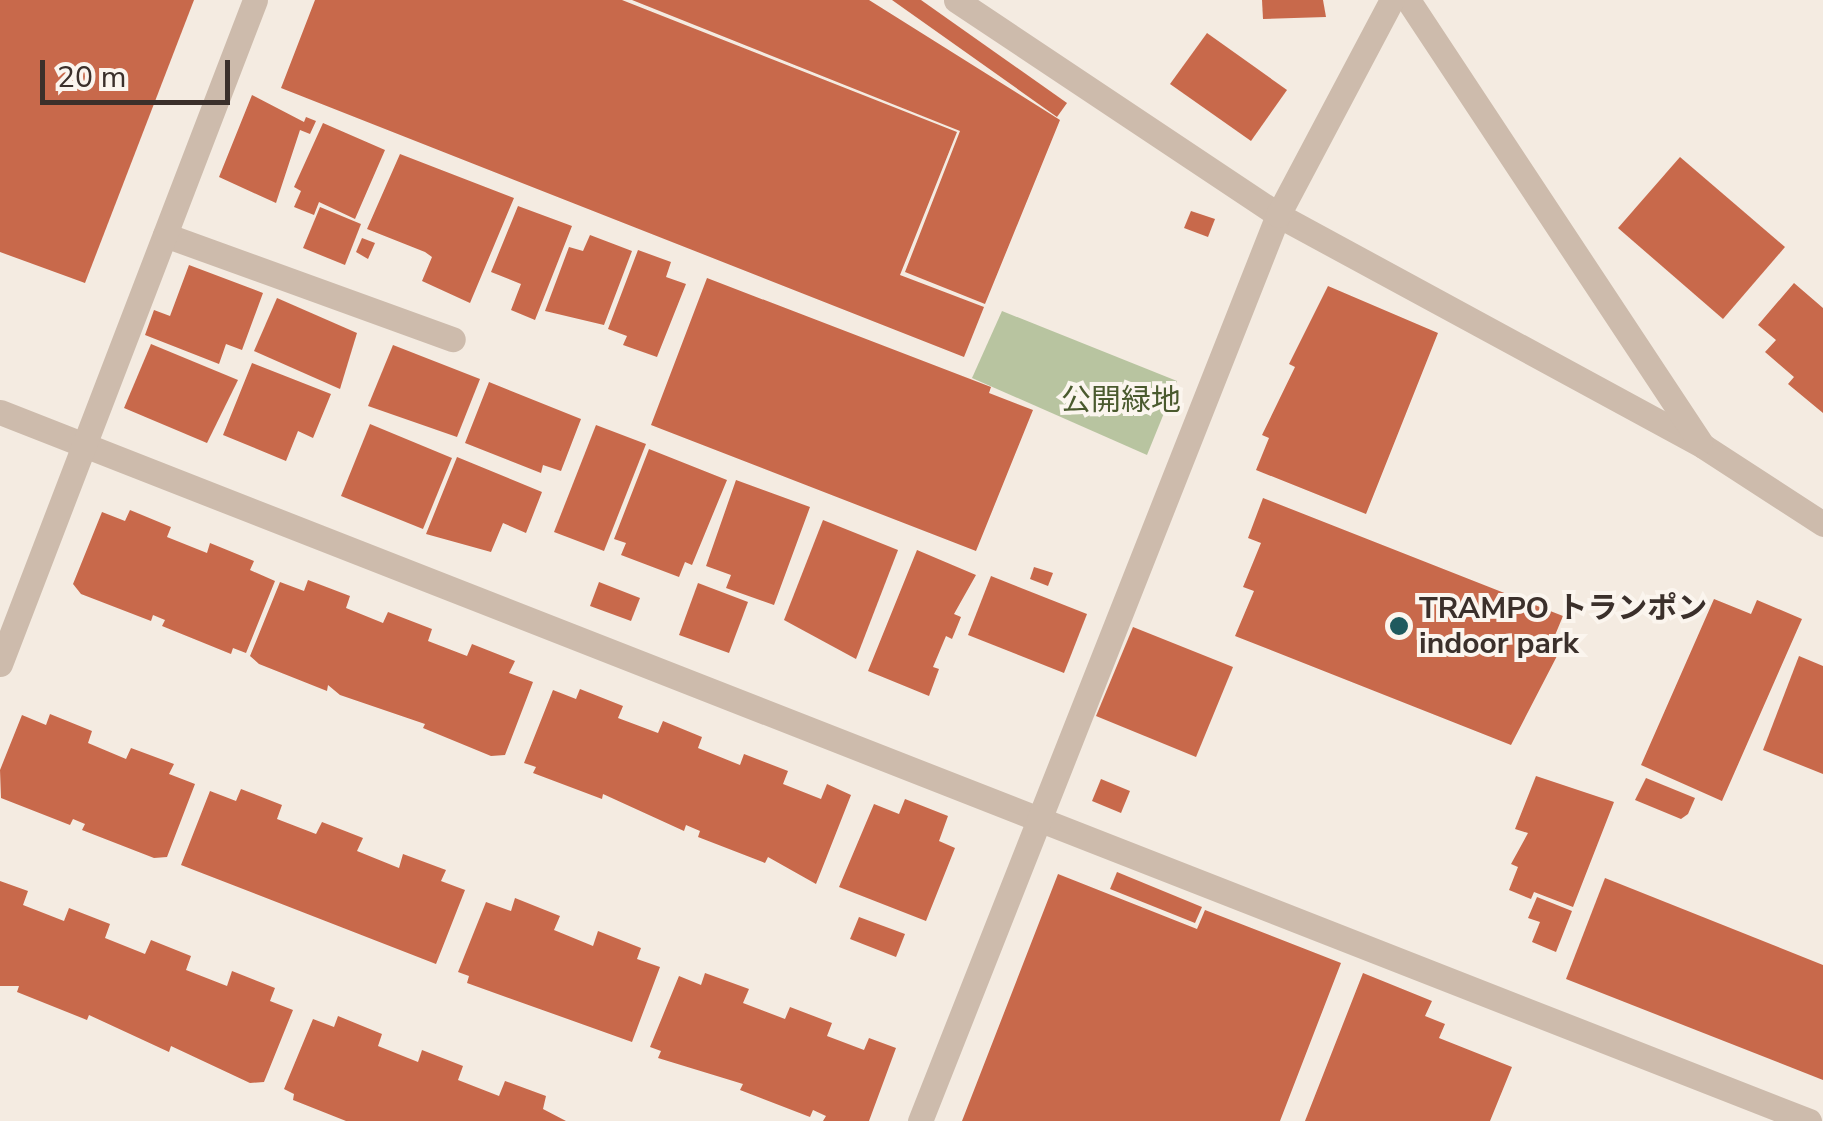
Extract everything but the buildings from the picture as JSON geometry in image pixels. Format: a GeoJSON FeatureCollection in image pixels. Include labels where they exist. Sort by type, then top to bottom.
{"type":"FeatureCollection","features":[{"type":"Feature","properties":{"kind":"street"},"geometry":{"type":"LineString","coordinates":[[0,664],[255,0]]}},
{"type":"Feature","properties":{"kind":"street"},"geometry":{"type":"LineString","coordinates":[[956,0],[1278,216],[1703,446],[1823,524]]}},
{"type":"Feature","properties":{"kind":"street"},"geometry":{"type":"LineString","coordinates":[[920,1121],[1278,216],[1392,0]]}},
{"type":"Feature","properties":{"kind":"street"},"geometry":{"type":"LineString","coordinates":[[1408,0],[1703,446]]}},
{"type":"Feature","properties":{"kind":"street"},"geometry":{"type":"LineString","coordinates":[[165,235],[453,339]]}},
{"type":"Feature","properties":{"kind":"street"},"geometry":{"type":"LineString","coordinates":[[0,412],[1809,1121]]}},
{"type":"Feature","properties":{"kind":"green space","name":"公開緑地"},"geometry":{"type":"Polygon","coordinates":[[[1002,311],[1177,381],[1147,455],[972,378],[1002,311]]]}},
{"type":"Feature","properties":{"kind":"place","name":"TRAMPO トランポン indoor park"},"geometry":{"type":"Point","coordinates":[1399,626]}}]}
